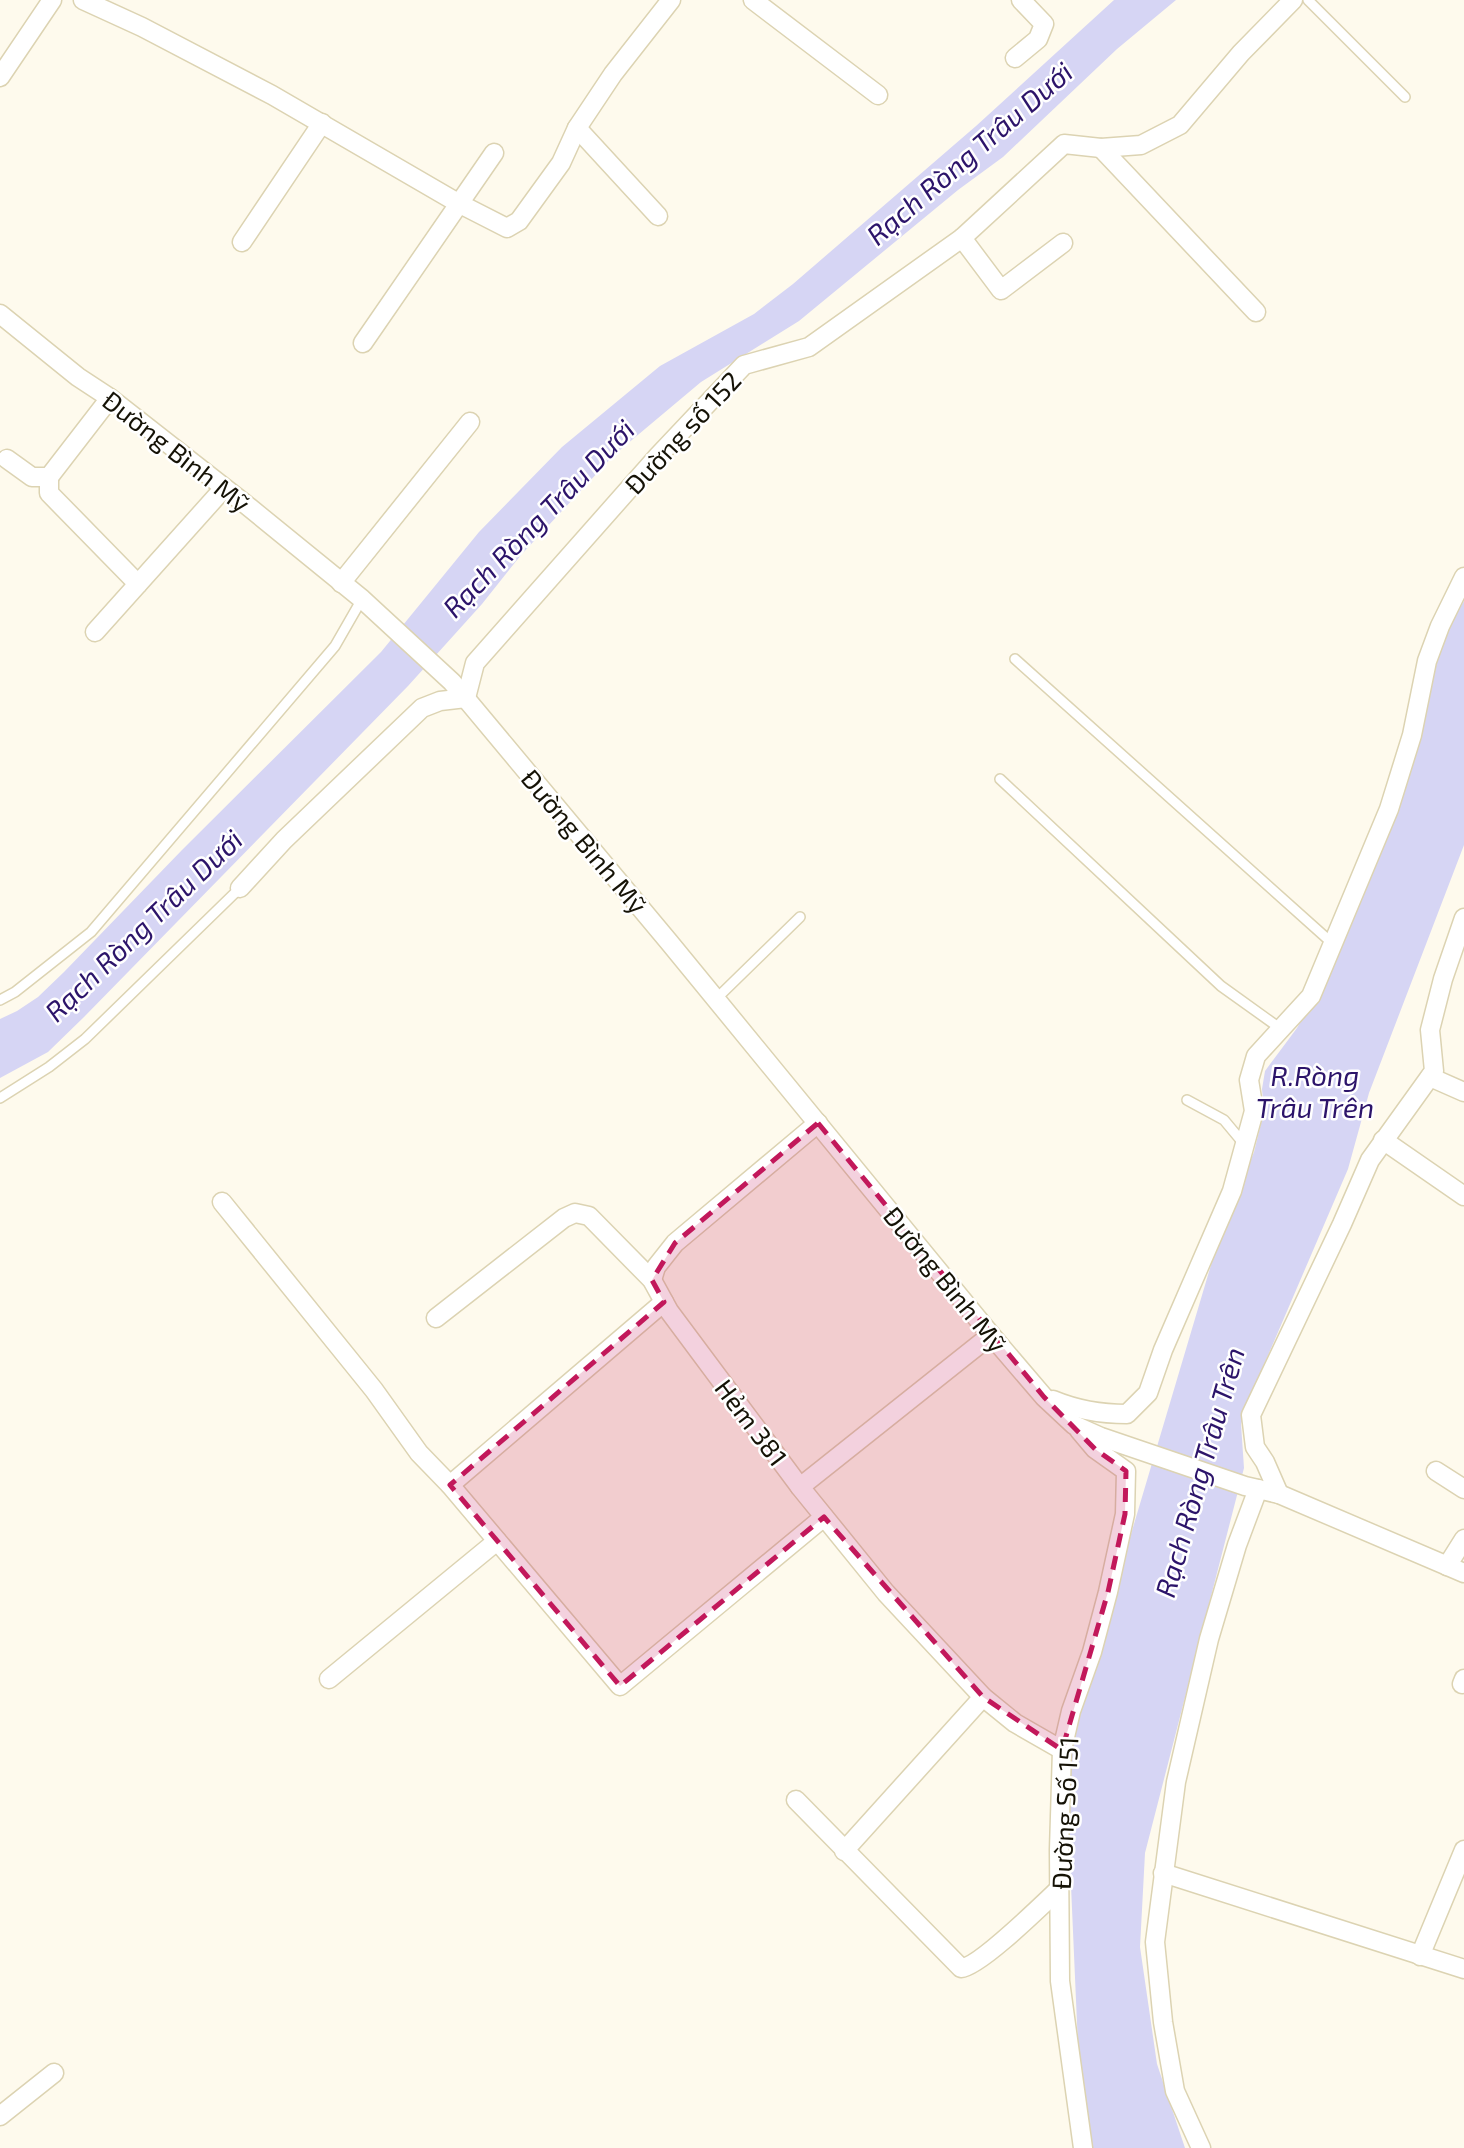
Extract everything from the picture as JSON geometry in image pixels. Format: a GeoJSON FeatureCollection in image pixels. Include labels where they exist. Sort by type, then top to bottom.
{"type":"FeatureCollection","features":[{"type":"Feature","properties":{"kind":"street"},"geometry":{"type":"LineString","coordinates":[[0,77],[52,0]]}},
{"type":"Feature","properties":{"kind":"street"},"geometry":{"type":"LineString","coordinates":[[83,0],[142,27],[322,123],[458,203],[507,228],[519,221],[561,163],[577,128],[613,74],[671,0]]}},
{"type":"Feature","properties":{"kind":"street"},"geometry":{"type":"LineString","coordinates":[[753,0],[878,95]]}},
{"type":"Feature","properties":{"kind":"street"},"geometry":{"type":"LineString","coordinates":[[1015,58],[1038,39],[1045,24],[1021,0]]}},
{"type":"Feature","properties":{"kind":"street","name":"Đường số 152"},"geometry":{"type":"LineString","coordinates":[[466,698],[475,663],[658,456],[744,365],[809,347],[962,238],[1064,144],[1101,148],[1141,145],[1180,125],[1241,53],[1293,0]]}},
{"type":"Feature","properties":{"kind":"street"},"geometry":{"type":"LineString","coordinates":[[242,242],[322,123]]}},
{"type":"Feature","properties":{"kind":"street"},"geometry":{"type":"LineString","coordinates":[[577,128],[658,216]]}},
{"type":"Feature","properties":{"kind":"street"},"geometry":{"type":"LineString","coordinates":[[1101,148],[1256,312]]}},
{"type":"Feature","properties":{"kind":"street"},"geometry":{"type":"LineString","coordinates":[[363,343],[494,153]]}},
{"type":"Feature","properties":{"kind":"street"},"geometry":{"type":"LineString","coordinates":[[962,238],[1001,290],[1063,243]]}},
{"type":"Feature","properties":{"kind":"street","name":"Đường Bình Mỹ"},"geometry":{"type":"LineString","coordinates":[[0,314],[362,599],[387,625],[452,681],[991,1335],[1044,1396],[1074,1425],[1101,1437],[1252,1488]]}},
{"type":"Feature","properties":{"kind":"street"},"geometry":{"type":"LineString","coordinates":[[110,398],[49,477],[49,494],[138,584]]}},
{"type":"Feature","properties":{"kind":"street"},"geometry":{"type":"LineString","coordinates":[[341,583],[470,422]]}},
{"type":"Feature","properties":{"kind":"street"},"geometry":{"type":"LineString","coordinates":[[7,459],[32,477],[49,477]]}},
{"type":"Feature","properties":{"kind":"street"},"geometry":{"type":"LineString","coordinates":[[95,632],[224,488]]}},
{"type":"Feature","properties":{"kind":"street"},"geometry":{"type":"LineString","coordinates":[[1044,1396],[1092,1412],[1128,1414],[1149,1393],[1163,1350],[1232,1191],[1254,1111],[1249,1080],[1256,1056],[1311,996],[1389,809],[1412,735],[1427,661],[1440,626],[1464,577]]}},
{"type":"Feature","properties":{"kind":"street"},"geometry":{"type":"LineString","coordinates":[[240,888],[284,840],[422,708],[440,701],[466,698]]}},
{"type":"Feature","properties":{"kind":"street"},"geometry":{"type":"LineString","coordinates":[[1279,1494],[1255,1447],[1251,1415],[1370,1160],[1434,1071],[1430,1030],[1443,979],[1464,918]]}},
{"type":"Feature","properties":{"kind":"street"},"geometry":{"type":"LineString","coordinates":[[1430,1077],[1464,1092]]}},
{"type":"Feature","properties":{"kind":"street"},"geometry":{"type":"LineString","coordinates":[[652,1280],[656,1267],[675,1243],[818,1123]]}},
{"type":"Feature","properties":{"kind":"street"},"geometry":{"type":"LineString","coordinates":[[1383,1140],[1464,1196]]}},
{"type":"Feature","properties":{"kind":"street"},"geometry":{"type":"LineString","coordinates":[[222,1202],[374,1390],[419,1453],[620,1686],[824,1517]]}},
{"type":"Feature","properties":{"kind":"street","name":"Hẻm 381"},"geometry":{"type":"LineString","coordinates":[[436,1318],[564,1218],[575,1213],[584,1214],[596,1222],[652,1280],[664,1302],[800,1487],[886,1593],[984,1697],[1015,1723],[1062,1750]]}},
{"type":"Feature","properties":{"kind":"street"},"geometry":{"type":"LineString","coordinates":[[450,1486],[664,1302]]}},
{"type":"Feature","properties":{"kind":"street"},"geometry":{"type":"LineString","coordinates":[[800,1487],[991,1335]]}},
{"type":"Feature","properties":{"kind":"street","name":"Đường Số 151"},"geometry":{"type":"LineString","coordinates":[[1074,1425],[1094,1449],[1126,1471],[1125,1514],[1092,1651],[1071,1711],[1062,1750],[1060,1981],[1083,2148]]}},
{"type":"Feature","properties":{"kind":"street"},"geometry":{"type":"LineString","coordinates":[[1436,1471],[1464,1489]]}},
{"type":"Feature","properties":{"kind":"street"},"geometry":{"type":"LineString","coordinates":[[1201,2148],[1175,2091],[1163,2022],[1155,1942],[1176,1782],[1209,1639],[1252,1488],[1279,1494],[1456,1570],[1464,1539]]}},
{"type":"Feature","properties":{"kind":"street"},"geometry":{"type":"LineString","coordinates":[[330,1679],[497,1541]]}},
{"type":"Feature","properties":{"kind":"street"},"geometry":{"type":"LineString","coordinates":[[844,1850],[984,1697]]}},
{"type":"Feature","properties":{"kind":"street"},"geometry":{"type":"LineString","coordinates":[[796,1800],[961,1968],[968,1967],[983,1956],[1059,1889]]}},
{"type":"Feature","properties":{"kind":"street"},"geometry":{"type":"LineString","coordinates":[[1420,1956],[1464,1850]]}},
{"type":"Feature","properties":{"kind":"street"},"geometry":{"type":"LineString","coordinates":[[1163,1873],[1464,1969]]}},
{"type":"Feature","properties":{"kind":"street"},"geometry":{"type":"LineString","coordinates":[[0,2116],[54,2073]]}},
{"type":"Feature","properties":{"kind":"lane"},"geometry":{"type":"LineString","coordinates":[[1308,0],[1405,97]]}},
{"type":"Feature","properties":{"kind":"lane"},"geometry":{"type":"LineString","coordinates":[[0,1000],[15,992],[90,932],[335,646],[362,599]]}},
{"type":"Feature","properties":{"kind":"lane"},"geometry":{"type":"LineString","coordinates":[[1015,659],[1332,943]]}},
{"type":"Feature","properties":{"kind":"lane"},"geometry":{"type":"LineString","coordinates":[[1000,779],[1220,986],[1281,1028]]}},
{"type":"Feature","properties":{"kind":"lane"},"geometry":{"type":"LineString","coordinates":[[0,1098],[49,1067],[85,1039],[240,888]]}},
{"type":"Feature","properties":{"kind":"lane"},"geometry":{"type":"LineString","coordinates":[[716,999],[800,917]]}},
{"type":"Feature","properties":{"kind":"lane"},"geometry":{"type":"LineString","coordinates":[[1187,1100],[1224,1120],[1245,1145]]}},
{"type":"Feature","properties":{"kind":"highlighted area"},"geometry":{"type":"Polygon","coordinates":[[[818,1123],[1044,1397],[1095,1449],[1126,1471],[1125,1514],[1108,1592],[1062,1750],[983,1697],[824,1517],[620,1686],[450,1485],[664,1302],[652,1280],[675,1243],[818,1123]]]}},
{"type":"Feature","properties":{"kind":"water","name":"Rạch Ròng Trâu Dưới"},"geometry":{"type":"Polygon","coordinates":[[[1114,0],[1176,0],[1117,49],[1003,157],[958,190],[799,321],[701,382],[614,455],[521,555],[482,604],[408,686],[84,1017],[48,1052],[0,1078],[0,1019],[38,997],[64,972],[381,652],[479,532],[562,447],[660,366],[754,314],[793,284],[976,126],[1114,0]]]}},
{"type":"Feature","properties":{"kind":"water","name":"R.Ròng Trâu Trên"},"geometry":{"type":"Polygon","coordinates":[[[1464,601],[1464,845],[1369,1093],[1348,1169],[1241,1424],[1244,1468],[1145,1853],[1140,1947],[1157,2064],[1185,2148],[1089,2148],[1079,2069],[1068,1817],[1068,1760],[1071,1736],[1219,1238],[1254,1152],[1264,1111],[1262,1089],[1265,1071],[1297,1028],[1319,990],[1411,772],[1443,637],[1464,601]]]}},
{"type":"Feature","properties":{"kind":"water label","name":"Rạch Ròng Trâu Trên"},"geometry":{"type":"Point","coordinates":[1199,1472]}}]}
